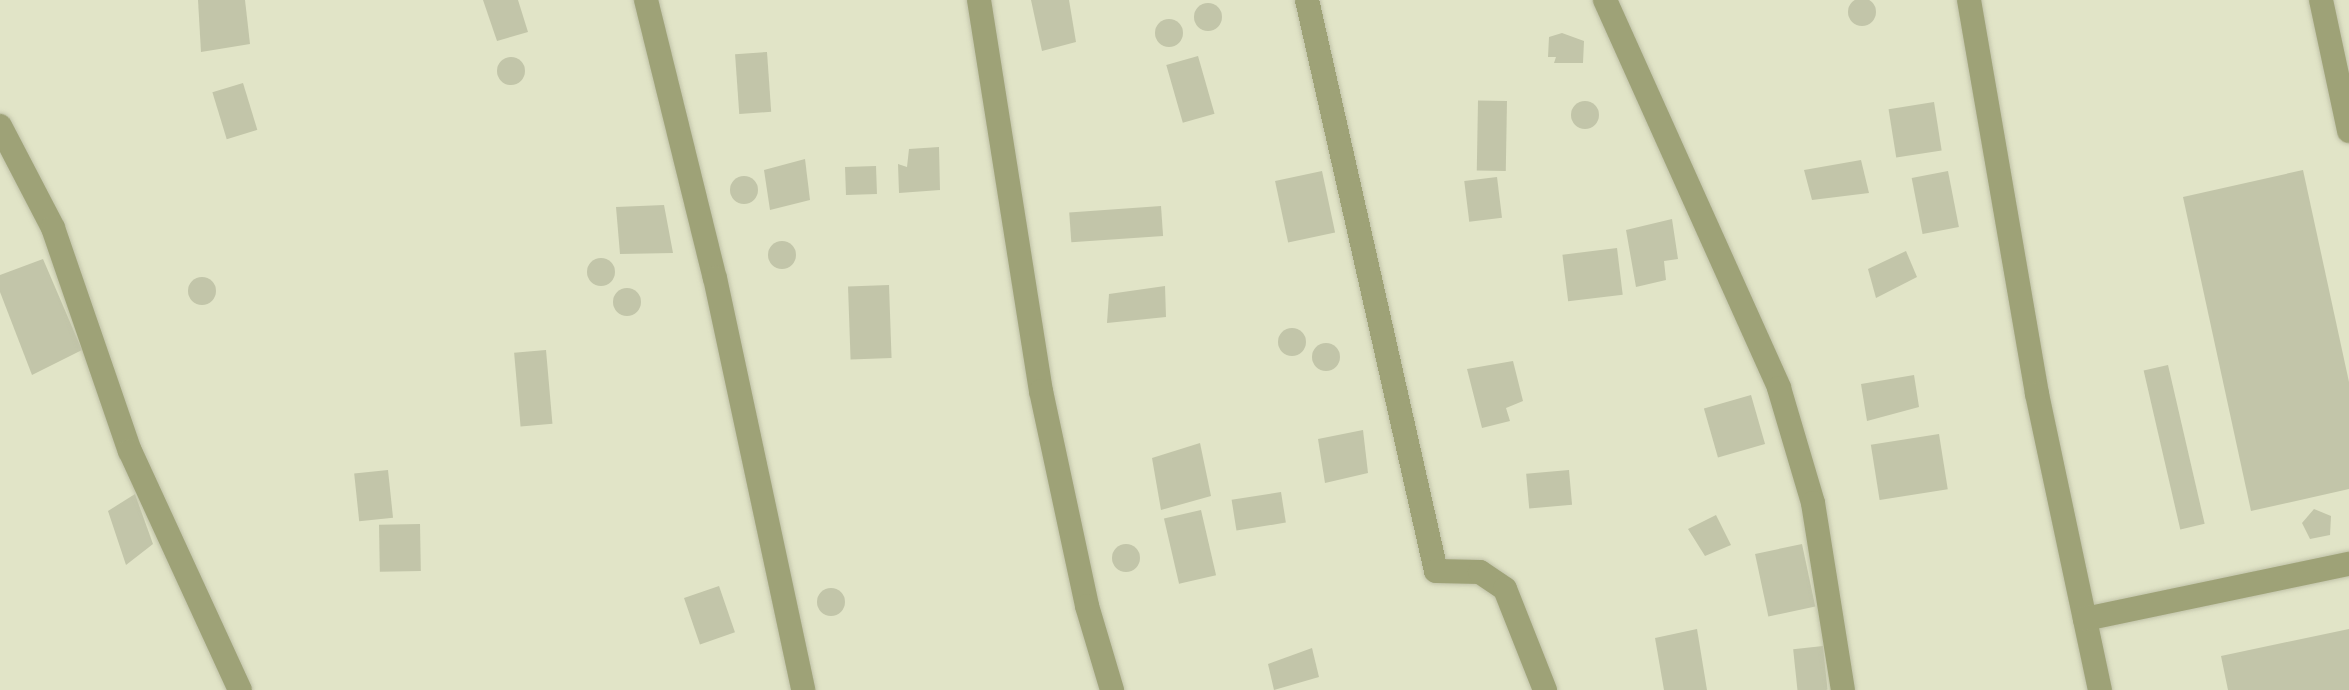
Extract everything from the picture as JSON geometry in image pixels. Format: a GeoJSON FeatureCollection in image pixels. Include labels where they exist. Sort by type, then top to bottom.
{"type":"FeatureCollection","features":[{"type":"Feature","properties":{"kind":"street"},"geometry":{"type":"LineString","coordinates":[[646,0],[715,278],[803,690]]}},
{"type":"Feature","properties":{"kind":"street"},"geometry":{"type":"LineString","coordinates":[[979,0],[1041,391],[1087,606],[1112,690]]}},
{"type":"Feature","properties":{"kind":"street"},"geometry":{"type":"LineString","coordinates":[[1307,0],[1436,571],[1480,572],[1505,589],[1545,690]]}},
{"type":"Feature","properties":{"kind":"street"},"geometry":{"type":"LineString","coordinates":[[1605,0],[1779,388],[1813,503],[1843,690]]}},
{"type":"Feature","properties":{"kind":"street"},"geometry":{"type":"LineString","coordinates":[[1969,0],[2037,394],[2100,690]]}},
{"type":"Feature","properties":{"kind":"street"},"geometry":{"type":"LineString","coordinates":[[2321,0],[2349,131]]}},
{"type":"Feature","properties":{"kind":"street"},"geometry":{"type":"LineString","coordinates":[[0,126],[53,228],[130,451],[240,690]]}},
{"type":"Feature","properties":{"kind":"street"},"geometry":{"type":"LineString","coordinates":[[2085,619],[2349,564]]}},
{"type":"Feature","properties":{"kind":"building"},"geometry":{"type":"Polygon","coordinates":[[[1862,-2],[1872,2],[1876,12],[1872,22],[1862,26],[1852,22],[1848,12],[1852,2],[1862,-2]]]}},
{"type":"Feature","properties":{"kind":"building"},"geometry":{"type":"Polygon","coordinates":[[[198,0],[245,0],[250,44],[201,52],[198,0]]]}},
{"type":"Feature","properties":{"kind":"building"},"geometry":{"type":"Polygon","coordinates":[[[483,0],[518,0],[528,32],[497,41],[483,0]]]}},
{"type":"Feature","properties":{"kind":"building"},"geometry":{"type":"Polygon","coordinates":[[[1031,0],[1069,0],[1076,42],[1042,51],[1031,0]]]}},
{"type":"Feature","properties":{"kind":"building"},"geometry":{"type":"Polygon","coordinates":[[[1208,3],[1218,7],[1222,17],[1218,27],[1208,31],[1198,27],[1194,17],[1198,7],[1208,3]]]}},
{"type":"Feature","properties":{"kind":"building"},"geometry":{"type":"Polygon","coordinates":[[[1169,19],[1179,23],[1183,33],[1179,43],[1169,47],[1159,43],[1155,33],[1159,23],[1169,19]]]}},
{"type":"Feature","properties":{"kind":"building"},"geometry":{"type":"Polygon","coordinates":[[[1562,33],[1584,41],[1583,63],[1554,63],[1556,57],[1548,57],[1549,37],[1562,33]]]}},
{"type":"Feature","properties":{"kind":"building"},"geometry":{"type":"Polygon","coordinates":[[[767,52],[771,112],[739,114],[735,54],[767,52]]]}},
{"type":"Feature","properties":{"kind":"building"},"geometry":{"type":"Polygon","coordinates":[[[1198,56],[1215,114],[1183,123],[1166,65],[1198,56]]]}},
{"type":"Feature","properties":{"kind":"building"},"geometry":{"type":"Polygon","coordinates":[[[511,57],[521,61],[525,71],[521,81],[511,85],[501,81],[497,71],[501,61],[511,57]]]}},
{"type":"Feature","properties":{"kind":"building"},"geometry":{"type":"Polygon","coordinates":[[[243,83],[257,130],[227,139],[212,92],[243,83]]]}},
{"type":"Feature","properties":{"kind":"building"},"geometry":{"type":"Polygon","coordinates":[[[1478,100],[1507,101],[1506,171],[1477,170],[1478,100]]]}},
{"type":"Feature","properties":{"kind":"building"},"geometry":{"type":"Polygon","coordinates":[[[1585,101],[1595,105],[1599,115],[1595,125],[1585,129],[1575,125],[1571,115],[1575,105],[1585,101]]]}},
{"type":"Feature","properties":{"kind":"building"},"geometry":{"type":"Polygon","coordinates":[[[1934,102],[1942,150],[1896,158],[1889,109],[1934,102]]]}},
{"type":"Feature","properties":{"kind":"building"},"geometry":{"type":"Polygon","coordinates":[[[939,147],[940,190],[899,193],[898,164],[907,167],[909,149],[939,147]]]}},
{"type":"Feature","properties":{"kind":"building"},"geometry":{"type":"Polygon","coordinates":[[[805,159],[810,200],[770,210],[764,170],[805,159]]]}},
{"type":"Feature","properties":{"kind":"building"},"geometry":{"type":"Polygon","coordinates":[[[1861,160],[1869,193],[1812,200],[1804,170],[1861,160]]]}},
{"type":"Feature","properties":{"kind":"building"},"geometry":{"type":"Polygon","coordinates":[[[876,166],[877,194],[846,195],[845,167],[876,166]]]}},
{"type":"Feature","properties":{"kind":"building"},"geometry":{"type":"Polygon","coordinates":[[[2303,170],[2349,382],[2349,489],[2251,511],[2183,197],[2303,170]]]}},
{"type":"Feature","properties":{"kind":"building"},"geometry":{"type":"Polygon","coordinates":[[[1322,171],[1335,233],[1288,243],[1275,181],[1322,171]]]}},
{"type":"Feature","properties":{"kind":"building"},"geometry":{"type":"Polygon","coordinates":[[[1948,171],[1959,227],[1923,234],[1912,178],[1948,171]]]}},
{"type":"Feature","properties":{"kind":"building"},"geometry":{"type":"Polygon","coordinates":[[[744,176],[754,180],[758,190],[754,200],[744,204],[734,200],[730,190],[734,180],[744,176]]]}},
{"type":"Feature","properties":{"kind":"building"},"geometry":{"type":"Polygon","coordinates":[[[1497,177],[1502,218],[1469,222],[1464,181],[1497,177]]]}},
{"type":"Feature","properties":{"kind":"building"},"geometry":{"type":"Polygon","coordinates":[[[664,205],[673,253],[620,254],[616,207],[664,205]]]}},
{"type":"Feature","properties":{"kind":"building"},"geometry":{"type":"Polygon","coordinates":[[[1161,206],[1163,236],[1071,242],[1069,212],[1161,206]]]}},
{"type":"Feature","properties":{"kind":"building"},"geometry":{"type":"Polygon","coordinates":[[[1672,219],[1678,259],[1664,261],[1666,280],[1636,287],[1626,230],[1672,219]]]}},
{"type":"Feature","properties":{"kind":"building"},"geometry":{"type":"Polygon","coordinates":[[[782,241],[792,245],[796,255],[792,265],[782,269],[772,265],[768,255],[772,245],[782,241]]]}},
{"type":"Feature","properties":{"kind":"building"},"geometry":{"type":"Polygon","coordinates":[[[1617,248],[1623,295],[1568,301],[1562,255],[1617,248]]]}},
{"type":"Feature","properties":{"kind":"building"},"geometry":{"type":"Polygon","coordinates":[[[1906,251],[1917,277],[1876,298],[1868,269],[1906,251]]]}},
{"type":"Feature","properties":{"kind":"building"},"geometry":{"type":"Polygon","coordinates":[[[601,258],[611,262],[615,272],[611,282],[601,286],[591,282],[587,272],[591,262],[601,258]]]}},
{"type":"Feature","properties":{"kind":"building"},"geometry":{"type":"Polygon","coordinates":[[[43,259],[82,350],[32,375],[0,292],[0,275],[43,259]]]}},
{"type":"Feature","properties":{"kind":"building"},"geometry":{"type":"Polygon","coordinates":[[[202,277],[212,281],[216,291],[212,301],[202,305],[192,301],[188,291],[192,281],[202,277]]]}},
{"type":"Feature","properties":{"kind":"building"},"geometry":{"type":"Polygon","coordinates":[[[889,285],[892,358],[851,359],[848,286],[889,285]]]}},
{"type":"Feature","properties":{"kind":"building"},"geometry":{"type":"Polygon","coordinates":[[[1165,286],[1166,317],[1107,323],[1109,294],[1165,286]]]}},
{"type":"Feature","properties":{"kind":"building"},"geometry":{"type":"Polygon","coordinates":[[[627,288],[637,292],[641,302],[637,312],[627,316],[617,312],[613,302],[617,292],[627,288]]]}},
{"type":"Feature","properties":{"kind":"building"},"geometry":{"type":"Polygon","coordinates":[[[1292,328],[1302,332],[1306,342],[1302,352],[1292,356],[1282,352],[1278,342],[1282,332],[1292,328]]]}},
{"type":"Feature","properties":{"kind":"building"},"geometry":{"type":"Polygon","coordinates":[[[1326,343],[1336,347],[1340,357],[1336,367],[1326,371],[1316,367],[1312,357],[1316,347],[1326,343]]]}},
{"type":"Feature","properties":{"kind":"building"},"geometry":{"type":"Polygon","coordinates":[[[546,350],[552,424],[521,427],[514,353],[546,350]]]}},
{"type":"Feature","properties":{"kind":"building"},"geometry":{"type":"Polygon","coordinates":[[[1513,361],[1523,401],[1506,408],[1510,421],[1482,428],[1467,369],[1513,361]]]}},
{"type":"Feature","properties":{"kind":"building"},"geometry":{"type":"Polygon","coordinates":[[[2168,365],[2205,524],[2180,529],[2144,371],[2168,365]]]}},
{"type":"Feature","properties":{"kind":"building"},"geometry":{"type":"Polygon","coordinates":[[[1914,375],[1919,407],[1867,421],[1861,384],[1914,375]]]}},
{"type":"Feature","properties":{"kind":"building"},"geometry":{"type":"Polygon","coordinates":[[[1751,395],[1765,444],[1718,458],[1704,409],[1751,395]]]}},
{"type":"Feature","properties":{"kind":"building"},"geometry":{"type":"Polygon","coordinates":[[[1363,430],[1368,473],[1325,483],[1318,439],[1363,430]]]}},
{"type":"Feature","properties":{"kind":"building"},"geometry":{"type":"Polygon","coordinates":[[[1939,434],[1948,489],[1880,500],[1871,445],[1939,434]]]}},
{"type":"Feature","properties":{"kind":"building"},"geometry":{"type":"Polygon","coordinates":[[[1200,443],[1211,496],[1161,510],[1152,458],[1200,443]]]}},
{"type":"Feature","properties":{"kind":"building"},"geometry":{"type":"Polygon","coordinates":[[[388,470],[393,518],[359,521],[354,474],[388,470]]]}},
{"type":"Feature","properties":{"kind":"building"},"geometry":{"type":"Polygon","coordinates":[[[1569,470],[1572,505],[1529,509],[1526,474],[1569,470]]]}},
{"type":"Feature","properties":{"kind":"building"},"geometry":{"type":"Polygon","coordinates":[[[1281,492],[1286,523],[1236,530],[1232,500],[1281,492]]]}},
{"type":"Feature","properties":{"kind":"building"},"geometry":{"type":"Polygon","coordinates":[[[135,494],[153,544],[126,565],[108,511],[135,494]]]}},
{"type":"Feature","properties":{"kind":"building"},"geometry":{"type":"Polygon","coordinates":[[[2314,509],[2331,516],[2330,535],[2310,539],[2302,523],[2314,509]]]}},
{"type":"Feature","properties":{"kind":"building"},"geometry":{"type":"Polygon","coordinates":[[[1201,510],[1216,575],[1179,584],[1164,519],[1201,510]]]}},
{"type":"Feature","properties":{"kind":"building"},"geometry":{"type":"Polygon","coordinates":[[[1716,515],[1731,545],[1705,556],[1688,529],[1716,515]]]}},
{"type":"Feature","properties":{"kind":"building"},"geometry":{"type":"Polygon","coordinates":[[[420,524],[421,571],[380,572],[379,525],[420,524]]]}},
{"type":"Feature","properties":{"kind":"building"},"geometry":{"type":"Polygon","coordinates":[[[1126,544],[1136,548],[1140,558],[1136,568],[1126,572],[1116,568],[1112,558],[1116,548],[1126,544]]]}},
{"type":"Feature","properties":{"kind":"building"},"geometry":{"type":"Polygon","coordinates":[[[1802,544],[1815,607],[1768,617],[1755,554],[1802,544]]]}},
{"type":"Feature","properties":{"kind":"building"},"geometry":{"type":"Polygon","coordinates":[[[719,586],[735,632],[700,644],[684,598],[719,586]]]}},
{"type":"Feature","properties":{"kind":"building"},"geometry":{"type":"Polygon","coordinates":[[[831,588],[841,592],[845,602],[841,612],[831,616],[821,612],[817,602],[821,592],[831,588]]]}},
{"type":"Feature","properties":{"kind":"building"},"geometry":{"type":"Polygon","coordinates":[[[1697,629],[1707,690],[1664,690],[1655,638],[1697,629]]]}},
{"type":"Feature","properties":{"kind":"building"},"geometry":{"type":"Polygon","coordinates":[[[2349,629],[2349,690],[2228,690],[2221,656],[2349,629]]]}},
{"type":"Feature","properties":{"kind":"building"},"geometry":{"type":"Polygon","coordinates":[[[1823,646],[1828,690],[1797,690],[1793,649],[1823,646]]]}},
{"type":"Feature","properties":{"kind":"building"},"geometry":{"type":"Polygon","coordinates":[[[1312,648],[1319,677],[1274,690],[1268,664],[1312,648]]]}}]}
